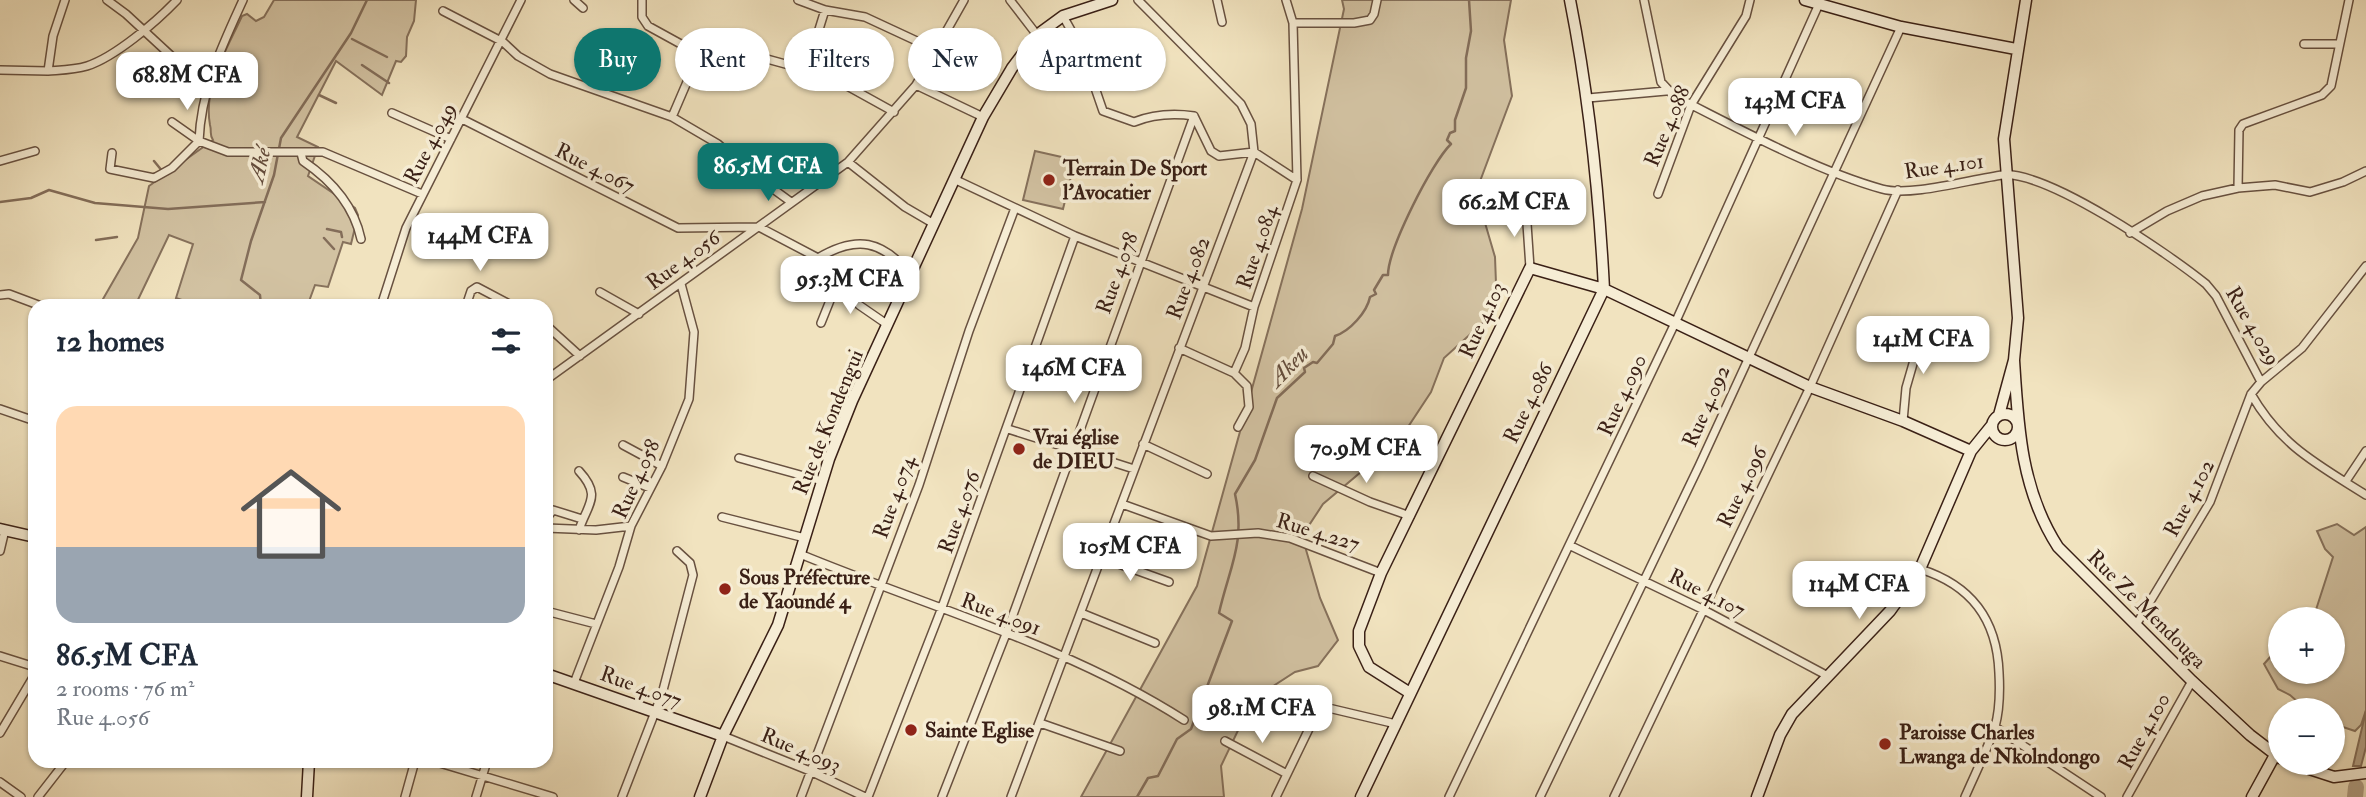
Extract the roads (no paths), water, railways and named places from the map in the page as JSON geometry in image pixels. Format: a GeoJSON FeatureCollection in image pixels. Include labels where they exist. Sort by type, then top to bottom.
{"type":"FeatureCollection","features":[{"type":"Feature","properties":{"kind":"main road","name":"Rue de Kondengui"},"geometry":{"type":"LineString","coordinates":[[1047,28],[1063,16],[1112,0]]}},
{"type":"Feature","properties":{"kind":"main road","name":"Rue 4.086"},"geometry":{"type":"LineString","coordinates":[[1361,797],[1604,289],[1600,212],[1588,98],[1570,0]]}},
{"type":"Feature","properties":{"kind":"main road","name":"Rue Ze Mendouga"},"geometry":{"type":"LineString","coordinates":[[2026,0],[2016,49],[2004,139],[2018,290],[2014,360],[2022,462],[2047,530],[2058,547],[2192,681],[2268,747]]}},
{"type":"Feature","properties":{"kind":"main road"},"geometry":{"type":"LineString","coordinates":[[1811,1],[1901,27],[2016,49]]}},
{"type":"Feature","properties":{"kind":"main road","name":"Rue de Kondengui"},"geometry":{"type":"LineString","coordinates":[[700,797],[723,736],[778,625],[822,481],[852,401],[984,117],[1016,63]]}},
{"type":"Feature","properties":{"kind":"main road","name":"Rue 4.103"},"geometry":{"type":"LineString","coordinates":[[1410,693],[1369,667],[1359,646],[1359,631],[1381,573],[1530,268],[1604,289],[1810,387],[1903,421],[1971,451]]}},
{"type":"Feature","properties":{"kind":"main road","name":"Rue Ze Mendouga"},"geometry":{"type":"LineString","coordinates":[[2014,360],[1997,429],[2022,462]]}},
{"type":"Feature","properties":{"kind":"main road"},"geometry":{"type":"LineString","coordinates":[[1757,797],[1780,735],[1803,699],[1890,611],[1920,569],[1971,451],[2011,415],[2018,424],[2014,437],[1997,429]]}},
{"type":"Feature","properties":{"kind":"main road"},"geometry":{"type":"LineString","coordinates":[[3,529],[28,535]]}},
{"type":"Feature","properties":{"kind":"main road","name":"Rue 4.077"},"geometry":{"type":"LineString","coordinates":[[553,676],[723,736]]}},
{"type":"Feature","properties":{"kind":"main road"},"geometry":{"type":"LineString","coordinates":[[309,768],[309,796]]}},
{"type":"Feature","properties":{"kind":"main road"},"geometry":{"type":"LineString","coordinates":[[2252,797],[2268,772]]}},
{"type":"Feature","properties":{"kind":"main road"},"geometry":{"type":"LineString","coordinates":[[2324,775],[2366,773]]}},
{"type":"Feature","properties":{"kind":"street"},"geometry":{"type":"LineString","coordinates":[[48,71],[52,36],[65,0]]}},
{"type":"Feature","properties":{"kind":"street"},"geometry":{"type":"LineString","coordinates":[[107,0],[207,89]]}},
{"type":"Feature","properties":{"kind":"street"},"geometry":{"type":"LineString","coordinates":[[113,153],[110,169],[149,179],[172,168],[199,141],[200,117],[216,58],[243,0]]}},
{"type":"Feature","properties":{"kind":"street","name":"Rue 4.049"},"geometry":{"type":"LineString","coordinates":[[383,299],[402,237],[503,42],[521,0]]}},
{"type":"Feature","properties":{"kind":"street"},"geometry":{"type":"LineString","coordinates":[[574,0],[583,8]]}},
{"type":"Feature","properties":{"kind":"street"},"geometry":{"type":"LineString","coordinates":[[642,0],[642,17],[648,26],[699,54],[672,117]]}},
{"type":"Feature","properties":{"kind":"street"},"geometry":{"type":"LineString","coordinates":[[798,0],[825,10],[865,17],[908,37]]}},
{"type":"Feature","properties":{"kind":"street","name":"Rue 4.056"},"geometry":{"type":"LineString","coordinates":[[948,28],[964,0]]}},
{"type":"Feature","properties":{"kind":"street"},"geometry":{"type":"LineString","coordinates":[[1010,0],[1032,28]]}},
{"type":"Feature","properties":{"kind":"street"},"geometry":{"type":"LineString","coordinates":[[1138,0],[1241,104],[1251,124],[1254,152]]}},
{"type":"Feature","properties":{"kind":"street"},"geometry":{"type":"LineString","coordinates":[[1217,0],[1222,22]]}},
{"type":"Feature","properties":{"kind":"street","name":"Rue 4.084"},"geometry":{"type":"LineString","coordinates":[[956,180],[1075,236],[1254,307],[1297,180],[1293,23],[1286,0]]}},
{"type":"Feature","properties":{"kind":"street"},"geometry":{"type":"LineString","coordinates":[[1293,23],[1363,22],[1374,15],[1377,0]]}},
{"type":"Feature","properties":{"kind":"street"},"geometry":{"type":"LineString","coordinates":[[1588,98],[1666,91],[1661,82],[1644,0]]}},
{"type":"Feature","properties":{"kind":"street","name":"Rue 4.088"},"geometry":{"type":"LineString","coordinates":[[1658,194],[1691,105],[1746,16],[1750,0]]}},
{"type":"Feature","properties":{"kind":"street"},"geometry":{"type":"LineString","coordinates":[[2238,188],[2239,130],[2243,124],[2322,95],[2330,86],[2337,44],[2349,0]]}},
{"type":"Feature","properties":{"kind":"street","name":"Rue 4.090"},"geometry":{"type":"LineString","coordinates":[[1449,797],[1571,546],[1760,137],[1811,1]]}},
{"type":"Feature","properties":{"kind":"street"},"geometry":{"type":"LineString","coordinates":[[0,70],[48,71],[90,65],[143,30],[172,2]]}},
{"type":"Feature","properties":{"kind":"street"},"geometry":{"type":"LineString","coordinates":[[819,28],[825,10]]}},
{"type":"Feature","properties":{"kind":"street"},"geometry":{"type":"LineString","coordinates":[[443,11],[503,42],[550,75],[672,117],[718,144],[747,170],[792,202]]}},
{"type":"Feature","properties":{"kind":"street"},"geometry":{"type":"LineString","coordinates":[[1063,16],[1082,50],[1103,111],[1134,122],[1148,116],[1175,113],[1194,116],[1211,151],[1219,156],[1254,152],[1297,180]]}},
{"type":"Feature","properties":{"kind":"street","name":"Rue 4.092"},"geometry":{"type":"LineString","coordinates":[[1540,797],[1901,27]]}},
{"type":"Feature","properties":{"kind":"street"},"geometry":{"type":"LineString","coordinates":[[2304,44],[2337,44]]}},
{"type":"Feature","properties":{"kind":"street"},"geometry":{"type":"LineString","coordinates":[[860,91],[894,112]]}},
{"type":"Feature","properties":{"kind":"street","name":"Rue 4.056"},"geometry":{"type":"LineString","coordinates":[[553,375],[848,162],[911,91]]}},
{"type":"Feature","properties":{"kind":"street"},"geometry":{"type":"LineString","coordinates":[[929,91],[984,117]]}},
{"type":"Feature","properties":{"kind":"street","name":"Rue 4.101"},"geometry":{"type":"LineString","coordinates":[[1666,91],[1835,171],[1883,189],[1898,190],[2006,175]]}},
{"type":"Feature","properties":{"kind":"street"},"geometry":{"type":"LineString","coordinates":[[392,113],[451,139]]}},
{"type":"Feature","properties":{"kind":"street","name":"Rue 4.078"},"geometry":{"type":"LineString","coordinates":[[942,797],[1006,634],[1194,116]]}},
{"type":"Feature","properties":{"kind":"street","name":"Rue 4.067"},"geometry":{"type":"LineString","coordinates":[[462,119],[678,228],[759,227]]}},
{"type":"Feature","properties":{"kind":"street"},"geometry":{"type":"LineString","coordinates":[[172,122],[199,141],[228,152],[323,152],[422,194]]}},
{"type":"Feature","properties":{"kind":"street"},"geometry":{"type":"LineString","coordinates":[[0,161],[35,151]]}},
{"type":"Feature","properties":{"kind":"street","name":"Rue 4.082"},"geometry":{"type":"LineString","coordinates":[[1011,797],[1066,658],[1134,468],[1254,152]]}},
{"type":"Feature","properties":{"kind":"street"},"geometry":{"type":"LineString","coordinates":[[301,153],[303,162],[319,172],[354,213],[361,239]]}},
{"type":"Feature","properties":{"kind":"street"},"geometry":{"type":"LineString","coordinates":[[848,162],[905,207],[934,223]]}},
{"type":"Feature","properties":{"kind":"street"},"geometry":{"type":"LineString","coordinates":[[2130,233],[2167,211],[2202,196],[2238,188],[2275,186],[2310,192],[2343,183],[2366,171]]}},
{"type":"Feature","properties":{"kind":"street","name":"Rue 4.029"},"geometry":{"type":"LineString","coordinates":[[2006,175],[2042,181],[2130,233],[2206,284],[2216,296],[2261,382],[2302,348],[2366,266]]}},
{"type":"Feature","properties":{"kind":"street","name":"Rue 4.096"},"geometry":{"type":"LineString","coordinates":[[1614,797],[1810,387],[1898,190]]}},
{"type":"Feature","properties":{"kind":"street","name":"Rue 4.074"},"geometry":{"type":"LineString","coordinates":[[802,797],[919,485],[969,331],[1014,208]]}},
{"type":"Feature","properties":{"kind":"street"},"geometry":{"type":"LineString","coordinates":[[1526,209],[1530,268]]}},
{"type":"Feature","properties":{"kind":"street"},"geometry":{"type":"LineString","coordinates":[[759,227],[818,258],[839,278],[859,305],[888,325]]}},
{"type":"Feature","properties":{"kind":"street","name":"Rue 4.076"},"geometry":{"type":"LineString","coordinates":[[867,797],[941,610],[1075,236]]}},
{"type":"Feature","properties":{"kind":"street"},"geometry":{"type":"LineString","coordinates":[[818,258],[854,242],[865,242],[898,259],[911,275]]}},
{"type":"Feature","properties":{"kind":"street"},"geometry":{"type":"LineString","coordinates":[[821,323],[839,278]]}},
{"type":"Feature","properties":{"kind":"street","name":"Rue 4.058"},"geometry":{"type":"LineString","coordinates":[[574,683],[619,567],[631,526],[662,466],[682,419],[692,383],[694,332],[681,284]]}},
{"type":"Feature","properties":{"kind":"street"},"geometry":{"type":"LineString","coordinates":[[468,299],[471,291],[477,287],[500,299]]}},
{"type":"Feature","properties":{"kind":"street"},"geometry":{"type":"LineString","coordinates":[[600,292],[639,314]]}},
{"type":"Feature","properties":{"kind":"street"},"geometry":{"type":"LineString","coordinates":[[0,295],[9,294],[28,301]]}},
{"type":"Feature","properties":{"kind":"street"},"geometry":{"type":"LineString","coordinates":[[1234,373],[1245,348],[1254,307]]}},
{"type":"Feature","properties":{"kind":"street"},"geometry":{"type":"LineString","coordinates":[[1903,421],[1906,388],[1923,329]]}},
{"type":"Feature","properties":{"kind":"street"},"geometry":{"type":"LineString","coordinates":[[553,331],[580,356]]}},
{"type":"Feature","properties":{"kind":"street"},"geometry":{"type":"LineString","coordinates":[[1179,348],[1234,373],[1247,386],[1250,394],[1249,407],[1238,427]]}},
{"type":"Feature","properties":{"kind":"street","name":"Rue 4.102"},"geometry":{"type":"LineString","coordinates":[[2136,625],[2210,502],[2251,394],[2261,382]]}},
{"type":"Feature","properties":{"kind":"street"},"geometry":{"type":"LineString","coordinates":[[2251,394],[2281,437],[2315,464],[2366,495]]}},
{"type":"Feature","properties":{"kind":"street"},"geometry":{"type":"LineString","coordinates":[[0,409],[28,418]]}},
{"type":"Feature","properties":{"kind":"street"},"geometry":{"type":"LineString","coordinates":[[1008,429],[1134,468]]}},
{"type":"Feature","properties":{"kind":"street"},"geometry":{"type":"LineString","coordinates":[[623,444],[662,466]]}},
{"type":"Feature","properties":{"kind":"street"},"geometry":{"type":"LineString","coordinates":[[1143,444],[1207,474]]}},
{"type":"Feature","properties":{"kind":"street"},"geometry":{"type":"LineString","coordinates":[[2346,481],[2366,451]]}},
{"type":"Feature","properties":{"kind":"street"},"geometry":{"type":"LineString","coordinates":[[739,458],[822,481]]}},
{"type":"Feature","properties":{"kind":"street"},"geometry":{"type":"LineString","coordinates":[[579,471],[592,486],[593,494],[579,530]]}},
{"type":"Feature","properties":{"kind":"street"},"geometry":{"type":"LineString","coordinates":[[1314,476],[1370,502],[1409,516]]}},
{"type":"Feature","properties":{"kind":"street"},"geometry":{"type":"LineString","coordinates":[[623,477],[650,488]]}},
{"type":"Feature","properties":{"kind":"street","name":"Rue 4.227"},"geometry":{"type":"LineString","coordinates":[[1122,504],[1211,536],[1258,533],[1290,538],[1381,573]]}},
{"type":"Feature","properties":{"kind":"street"},"geometry":{"type":"LineString","coordinates":[[553,510],[582,519]]}},
{"type":"Feature","properties":{"kind":"street"},"geometry":{"type":"LineString","coordinates":[[722,517],[756,523],[805,538]]}},
{"type":"Feature","properties":{"kind":"street"},"geometry":{"type":"LineString","coordinates":[[553,528],[579,530],[631,526]]}},
{"type":"Feature","properties":{"kind":"street"},"geometry":{"type":"LineString","coordinates":[[0,551],[3,529]]}},
{"type":"Feature","properties":{"kind":"street","name":"Rue 4.107"},"geometry":{"type":"LineString","coordinates":[[1571,546],[1702,609],[1826,675]]}},
{"type":"Feature","properties":{"kind":"street"},"geometry":{"type":"LineString","coordinates":[[622,797],[662,694],[693,575],[690,563],[677,551]]}},
{"type":"Feature","properties":{"kind":"street","name":"Rue 4.091"},"geometry":{"type":"LineString","coordinates":[[800,554],[1066,658],[1131,687],[1185,720]]}},
{"type":"Feature","properties":{"kind":"street"},"geometry":{"type":"LineString","coordinates":[[1102,558],[1169,582]]}},
{"type":"Feature","properties":{"kind":"street"},"geometry":{"type":"LineString","coordinates":[[1920,569],[1936,574],[1968,593],[1981,608],[1993,631],[1998,657],[2000,698],[1994,727],[1965,797]]}},
{"type":"Feature","properties":{"kind":"street"},"geometry":{"type":"LineString","coordinates":[[553,613],[596,624]]}},
{"type":"Feature","properties":{"kind":"street"},"geometry":{"type":"LineString","coordinates":[[1081,613],[1156,643]]}},
{"type":"Feature","properties":{"kind":"street"},"geometry":{"type":"LineString","coordinates":[[0,656],[28,665]]}},
{"type":"Feature","properties":{"kind":"street","name":"Rue 4.100"},"geometry":{"type":"LineString","coordinates":[[2127,797],[2192,681]]}},
{"type":"Feature","properties":{"kind":"street"},"geometry":{"type":"LineString","coordinates":[[0,733],[28,686]]}},
{"type":"Feature","properties":{"kind":"street"},"geometry":{"type":"LineString","coordinates":[[1297,697],[1320,706],[1396,724]]}},
{"type":"Feature","properties":{"kind":"street"},"geometry":{"type":"LineString","coordinates":[[1276,797],[1320,706]]}},
{"type":"Feature","properties":{"kind":"street"},"geometry":{"type":"LineString","coordinates":[[1040,723],[1119,751]]}},
{"type":"Feature","properties":{"kind":"street"},"geometry":{"type":"LineString","coordinates":[[1994,727],[2101,797]]}},
{"type":"Feature","properties":{"kind":"street","name":"Rue 4.093"},"geometry":{"type":"LineString","coordinates":[[723,736],[867,797]]}},
{"type":"Feature","properties":{"kind":"street"},"geometry":{"type":"LineString","coordinates":[[1225,741],[1287,774]]}},
{"type":"Feature","properties":{"kind":"street"},"geometry":{"type":"LineString","coordinates":[[38,797],[61,768]]}},
{"type":"Feature","properties":{"kind":"street"},"geometry":{"type":"LineString","coordinates":[[405,797],[413,768]]}},
{"type":"Feature","properties":{"kind":"street"},"geometry":{"type":"LineString","coordinates":[[456,768],[549,796]]}},
{"type":"Feature","properties":{"kind":"street"},"geometry":{"type":"LineString","coordinates":[[476,797],[485,768]]}},
{"type":"Feature","properties":{"kind":"street"},"geometry":{"type":"LineString","coordinates":[[0,782],[21,797]]}},
{"type":"Feature","properties":{"kind":"waterway","name":"Aké"},"geometry":{"type":"LineString","coordinates":[[260,299],[260,295],[241,280],[251,241],[274,175],[281,138],[351,33],[367,0]]}},
{"type":"Feature","properties":{"kind":"waterway","name":"Akeu"},"geometry":{"type":"LineString","coordinates":[[1137,797],[1148,778],[1158,776],[1177,739],[1191,729],[1232,621],[1219,613],[1235,555],[1239,527],[1235,494],[1255,460],[1277,398],[1305,372],[1304,368],[1313,362],[1317,363],[1333,344],[1335,336],[1357,320],[1370,297],[1376,294],[1374,290],[1383,275],[1388,275],[1395,246],[1412,207],[1433,168],[1451,144],[1447,140],[1450,133],[1455,131],[1455,120],[1466,88],[1466,58],[1471,31],[1469,0]]}},
{"type":"Feature","properties":{"kind":"waterway"},"geometry":{"type":"LineString","coordinates":[[352,39],[387,57]]}},
{"type":"Feature","properties":{"kind":"waterway"},"geometry":{"type":"LineString","coordinates":[[362,65],[389,83]]}},
{"type":"Feature","properties":{"kind":"waterway"},"geometry":{"type":"LineString","coordinates":[[319,95],[336,103]]}},
{"type":"Feature","properties":{"kind":"waterway"},"geometry":{"type":"LineString","coordinates":[[154,161],[163,172]]}},
{"type":"Feature","properties":{"kind":"waterway"},"geometry":{"type":"LineString","coordinates":[[0,202],[31,198],[49,190],[95,203],[168,209],[265,202]]}},
{"type":"Feature","properties":{"kind":"waterway"},"geometry":{"type":"LineString","coordinates":[[327,229],[341,232],[342,237]]}},
{"type":"Feature","properties":{"kind":"waterway"},"geometry":{"type":"LineString","coordinates":[[96,240],[117,237]]}},
{"type":"Feature","properties":{"kind":"waterway"},"geometry":{"type":"LineString","coordinates":[[324,238],[334,249]]}},
{"type":"Feature","properties":{"kind":"waterway"},"geometry":{"type":"LineString","coordinates":[[2355,797],[2356,787]]}},
{"type":"Feature","properties":{"kind":"place","name":"Terrain De Sport l'Avocatier"},"geometry":{"type":"Point","coordinates":[1049,180]}},
{"type":"Feature","properties":{"kind":"place","name":"Vrai église de DIEU"},"geometry":{"type":"Point","coordinates":[1019,449]}},
{"type":"Feature","properties":{"kind":"place","name":"Sous Préfecture de Yaoundé 4"},"geometry":{"type":"Point","coordinates":[725,589]}},
{"type":"Feature","properties":{"kind":"place","name":"Sainte Eglise"},"geometry":{"type":"Point","coordinates":[911,730]}},
{"type":"Feature","properties":{"kind":"place","name":"Paroisse Charles Lwanga de Nkolndongo"},"geometry":{"type":"Point","coordinates":[1885,744]}}]}
